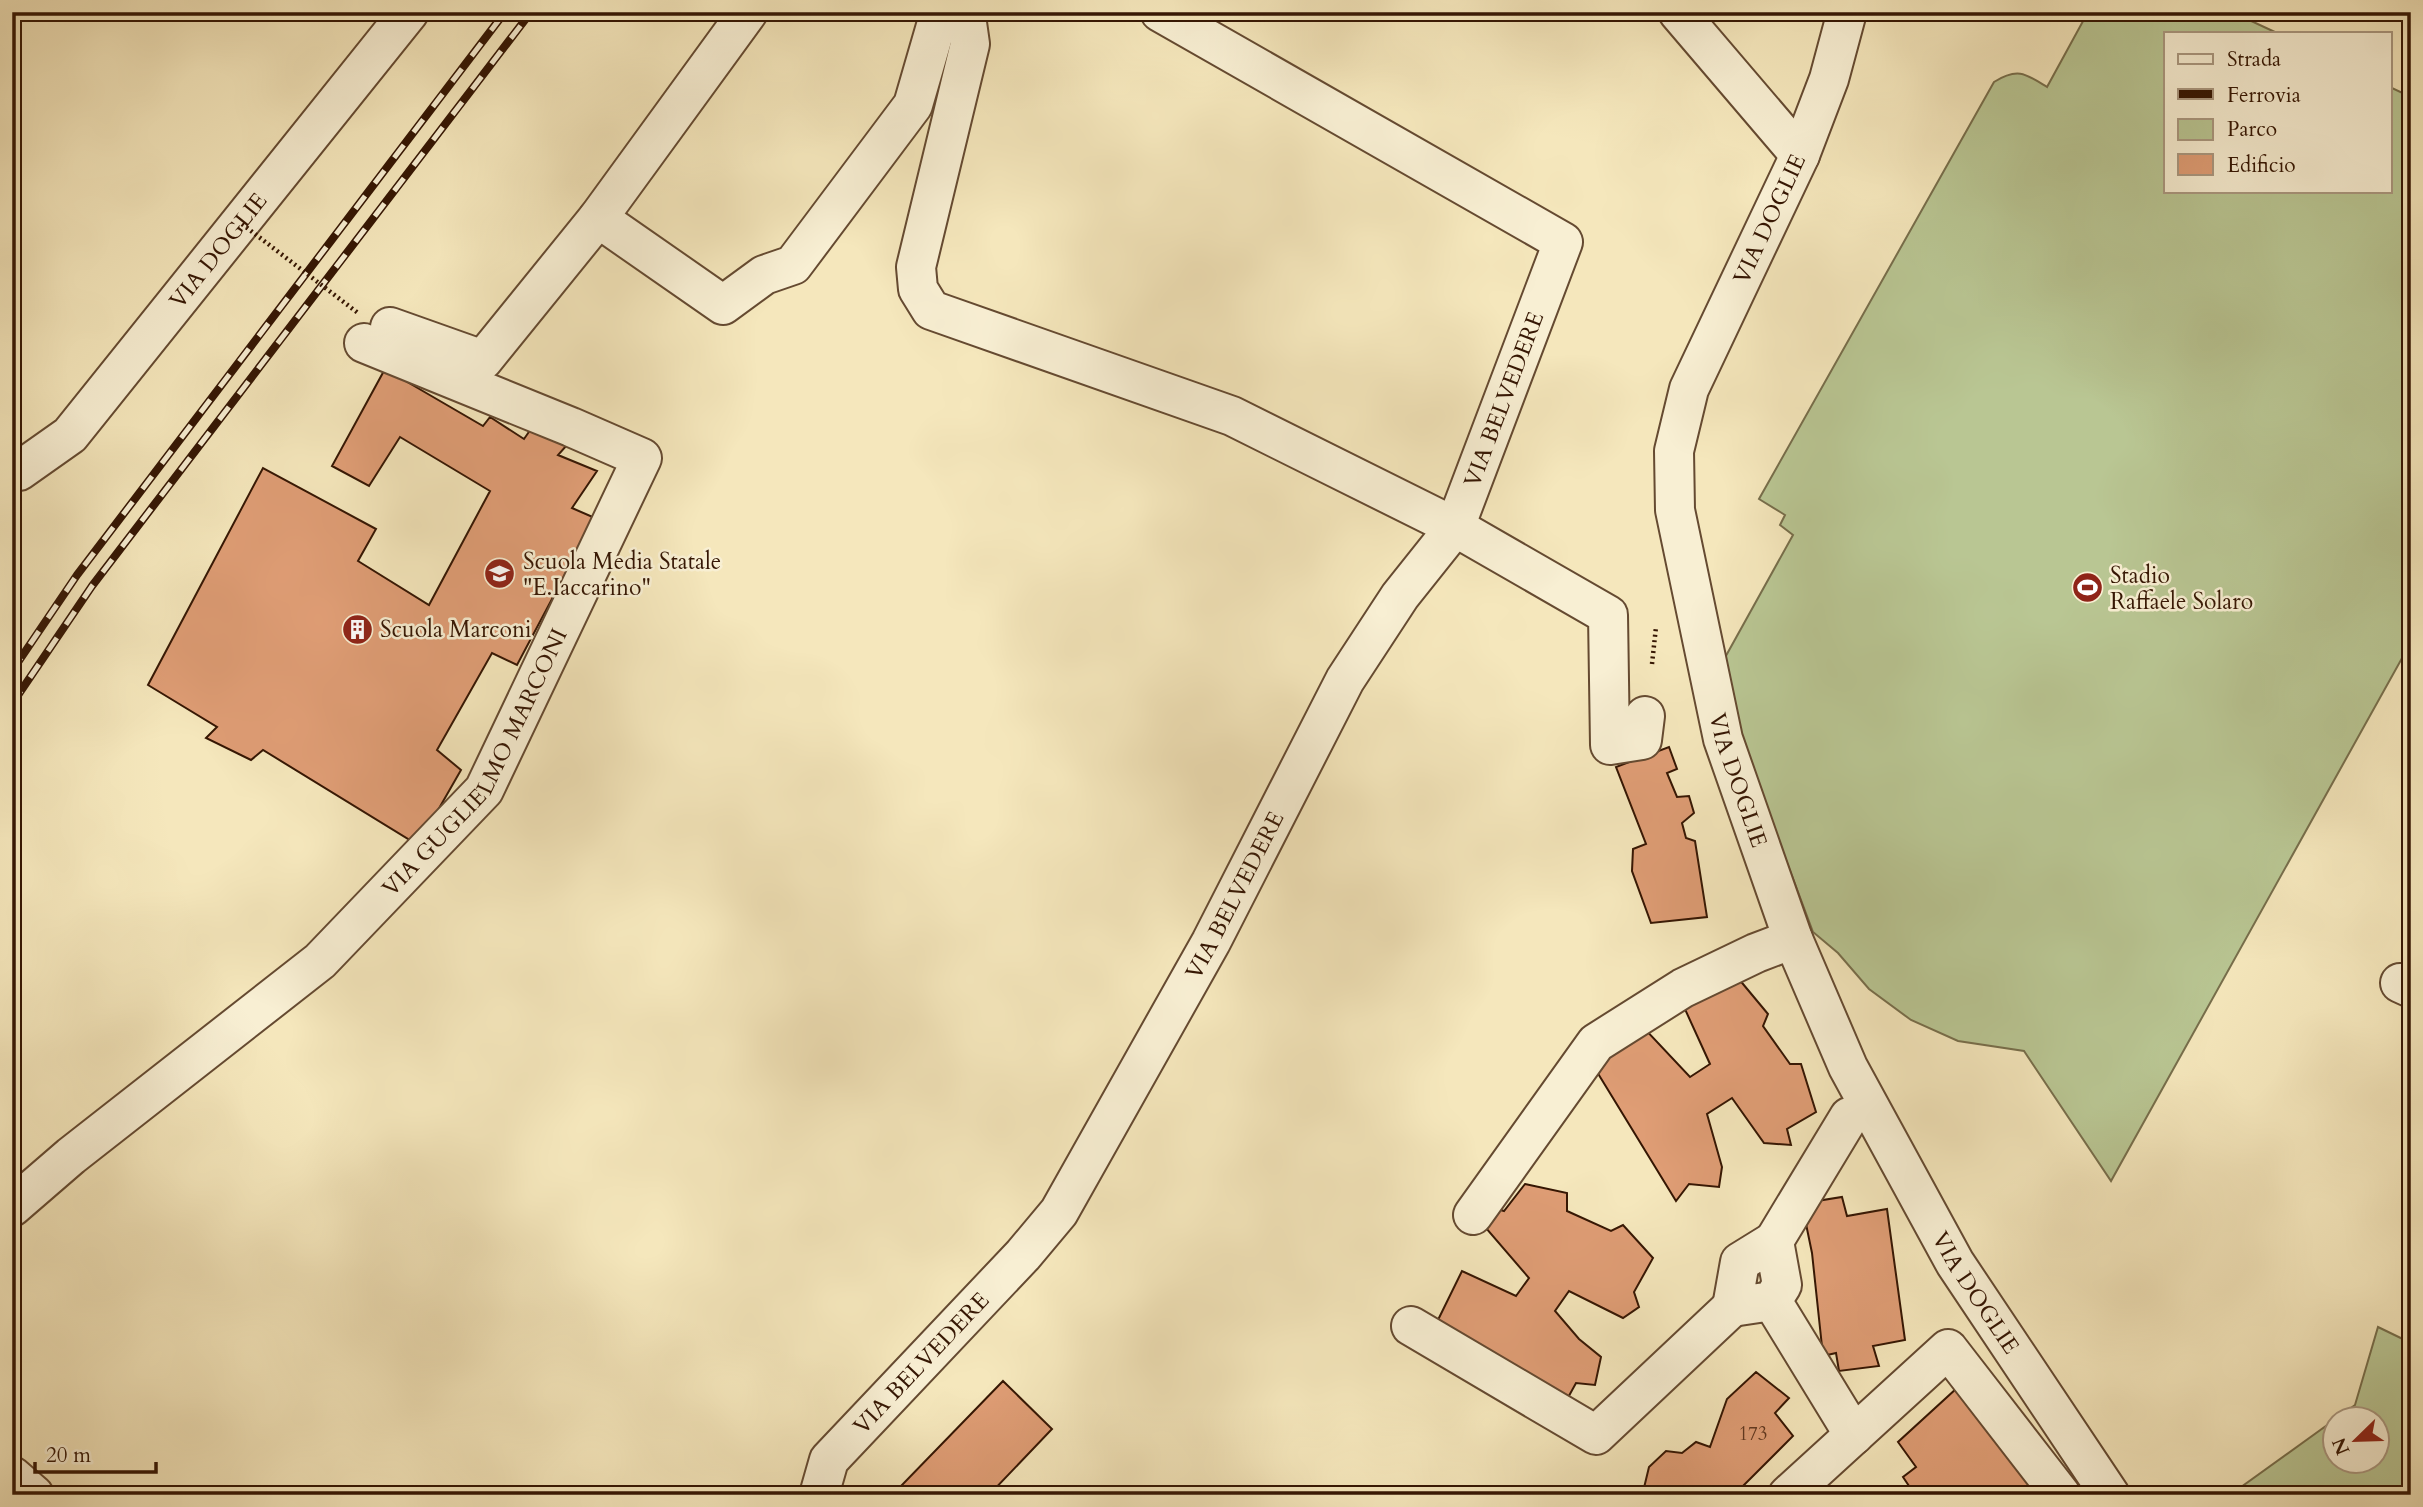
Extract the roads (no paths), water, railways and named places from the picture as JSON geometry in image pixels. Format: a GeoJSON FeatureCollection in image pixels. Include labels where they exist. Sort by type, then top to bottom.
{"type":"FeatureCollection","features":[{"type":"Feature","properties":{"kind":"street","name":"VIA DOGLIE"},"geometry":{"type":"LineString","coordinates":[[12,472],[19,471],[70,435],[409,12]]}},
{"type":"Feature","properties":{"kind":"street"},"geometry":{"type":"LineString","coordinates":[[748,12],[598,219],[723,305],[764,275],[793,265],[913,104],[940,12]]}},
{"type":"Feature","properties":{"kind":"street"},"geometry":{"type":"LineString","coordinates":[[964,12],[970,44],[916,267],[918,289],[931,310],[1232,416],[1455,527],[1608,615],[1609,745],[1642,740],[1645,716]]}},
{"type":"Feature","properties":{"kind":"street","name":"VIA BELVEDERE"},"geometry":{"type":"LineString","coordinates":[[819,1495],[829,1460],[1023,1255],[1059,1212],[1211,942],[1345,680],[1400,596],[1455,527],[1563,242],[1160,12]]}},
{"type":"Feature","properties":{"kind":"street"},"geometry":{"type":"LineString","coordinates":[[1678,12],[1800,155]]}},
{"type":"Feature","properties":{"kind":"street","name":"VIA DOGLIE"},"geometry":{"type":"LineString","coordinates":[[1847,12],[1829,79],[1800,155],[1689,389],[1674,451],[1675,510],[1723,739],[1793,939],[1848,1067],[1955,1262],[2110,1495]]}},
{"type":"Feature","properties":{"kind":"street","name":"VIA GUGLIELMO MARCONI"},"geometry":{"type":"LineString","coordinates":[[12,1207],[71,1156],[320,961],[484,790],[642,458],[570,427],[371,328],[483,360],[598,219]]}},
{"type":"Feature","properties":{"kind":"street"},"geometry":{"type":"LineString","coordinates":[[1473,1215],[1596,1044],[1684,988],[1756,953],[1793,939]]}},
{"type":"Feature","properties":{"kind":"street"},"geometry":{"type":"LineString","coordinates":[[1732,1307],[1740,1262],[1774,1241],[1849,1117]]}},
{"type":"Feature","properties":{"kind":"street"},"geometry":{"type":"LineString","coordinates":[[1411,1326],[1596,1435],[1732,1307],[1772,1301],[1782,1285],[1774,1241]]}},
{"type":"Feature","properties":{"kind":"street"},"geometry":{"type":"LineString","coordinates":[[1772,1301],[1854,1435]]}},
{"type":"Feature","properties":{"kind":"street"},"geometry":{"type":"LineString","coordinates":[[1788,1495],[1948,1349],[2061,1495]]}},
{"type":"Feature","properties":{"kind":"street"},"geometry":{"type":"LineString","coordinates":[[12,1476],[34,1495]]}},
{"type":"Feature","properties":{"kind":"railway"},"geometry":{"type":"LineString","coordinates":[[12,671],[77,575],[505,12]]}},
{"type":"Feature","properties":{"kind":"railway"},"geometry":{"type":"LineString","coordinates":[[12,704],[92,586],[531,12]]}},
{"type":"Feature","properties":{"kind":"place","name":"Scuola Media Statale \"E.Iaccarino\""},"geometry":{"type":"Point","coordinates":[500,574]}},
{"type":"Feature","properties":{"kind":"place","name":"Stadio Raffaele Solaro"},"geometry":{"type":"Point","coordinates":[2087,588]}},
{"type":"Feature","properties":{"kind":"place","name":"Scuola Marconi"},"geometry":{"type":"Point","coordinates":[357,629]}}]}
